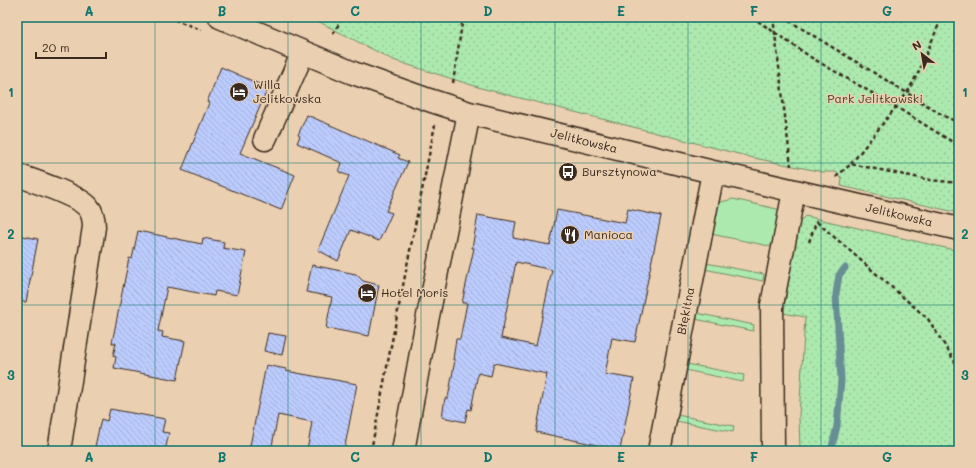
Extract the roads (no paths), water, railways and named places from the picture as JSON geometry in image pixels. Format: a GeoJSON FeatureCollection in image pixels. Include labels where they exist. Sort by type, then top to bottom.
{"type":"FeatureCollection","features":[{"type":"Feature","properties":{"kind":"street","name":"Jelitkowska"},"geometry":{"type":"LineString","coordinates":[[220,17],[353,73],[429,100],[469,112],[713,172],[792,181],[959,229]]}},
{"type":"Feature","properties":{"kind":"street"},"geometry":{"type":"LineString","coordinates":[[265,140],[302,52]]}},
{"type":"Feature","properties":{"kind":"street"},"geometry":{"type":"LineString","coordinates":[[403,451],[469,112]]}},
{"type":"Feature","properties":{"kind":"street","name":"Błękitna"},"geometry":{"type":"LineString","coordinates":[[659,451],[713,172]]}},
{"type":"Feature","properties":{"kind":"street"},"geometry":{"type":"LineString","coordinates":[[17,175],[80,200],[88,207],[93,216],[94,227],[58,451]]}},
{"type":"Feature","properties":{"kind":"street"},"geometry":{"type":"LineString","coordinates":[[773,451],[772,305],[792,181]]}},
{"type":"Feature","properties":{"kind":"waterway"},"geometry":{"type":"LineString","coordinates":[[831,451],[837,426],[841,380],[836,294],[839,275],[845,268]]}},
{"type":"Feature","properties":{"kind":"place","name":"Willa Jelitkowska"},"geometry":{"type":"Point","coordinates":[239,92]}},
{"type":"Feature","properties":{"kind":"place","name":"Bursztynowa"},"geometry":{"type":"Point","coordinates":[568,172]}},
{"type":"Feature","properties":{"kind":"place","name":"Manioca"},"geometry":{"type":"Point","coordinates":[570,235]}},
{"type":"Feature","properties":{"kind":"place","name":"Hotel Moris"},"geometry":{"type":"Point","coordinates":[367,293]}},
{"type":"Feature","properties":{"kind":"park label","name":"Park Jelitkowski"},"geometry":{"type":"Point","coordinates":[875,99]}}]}
